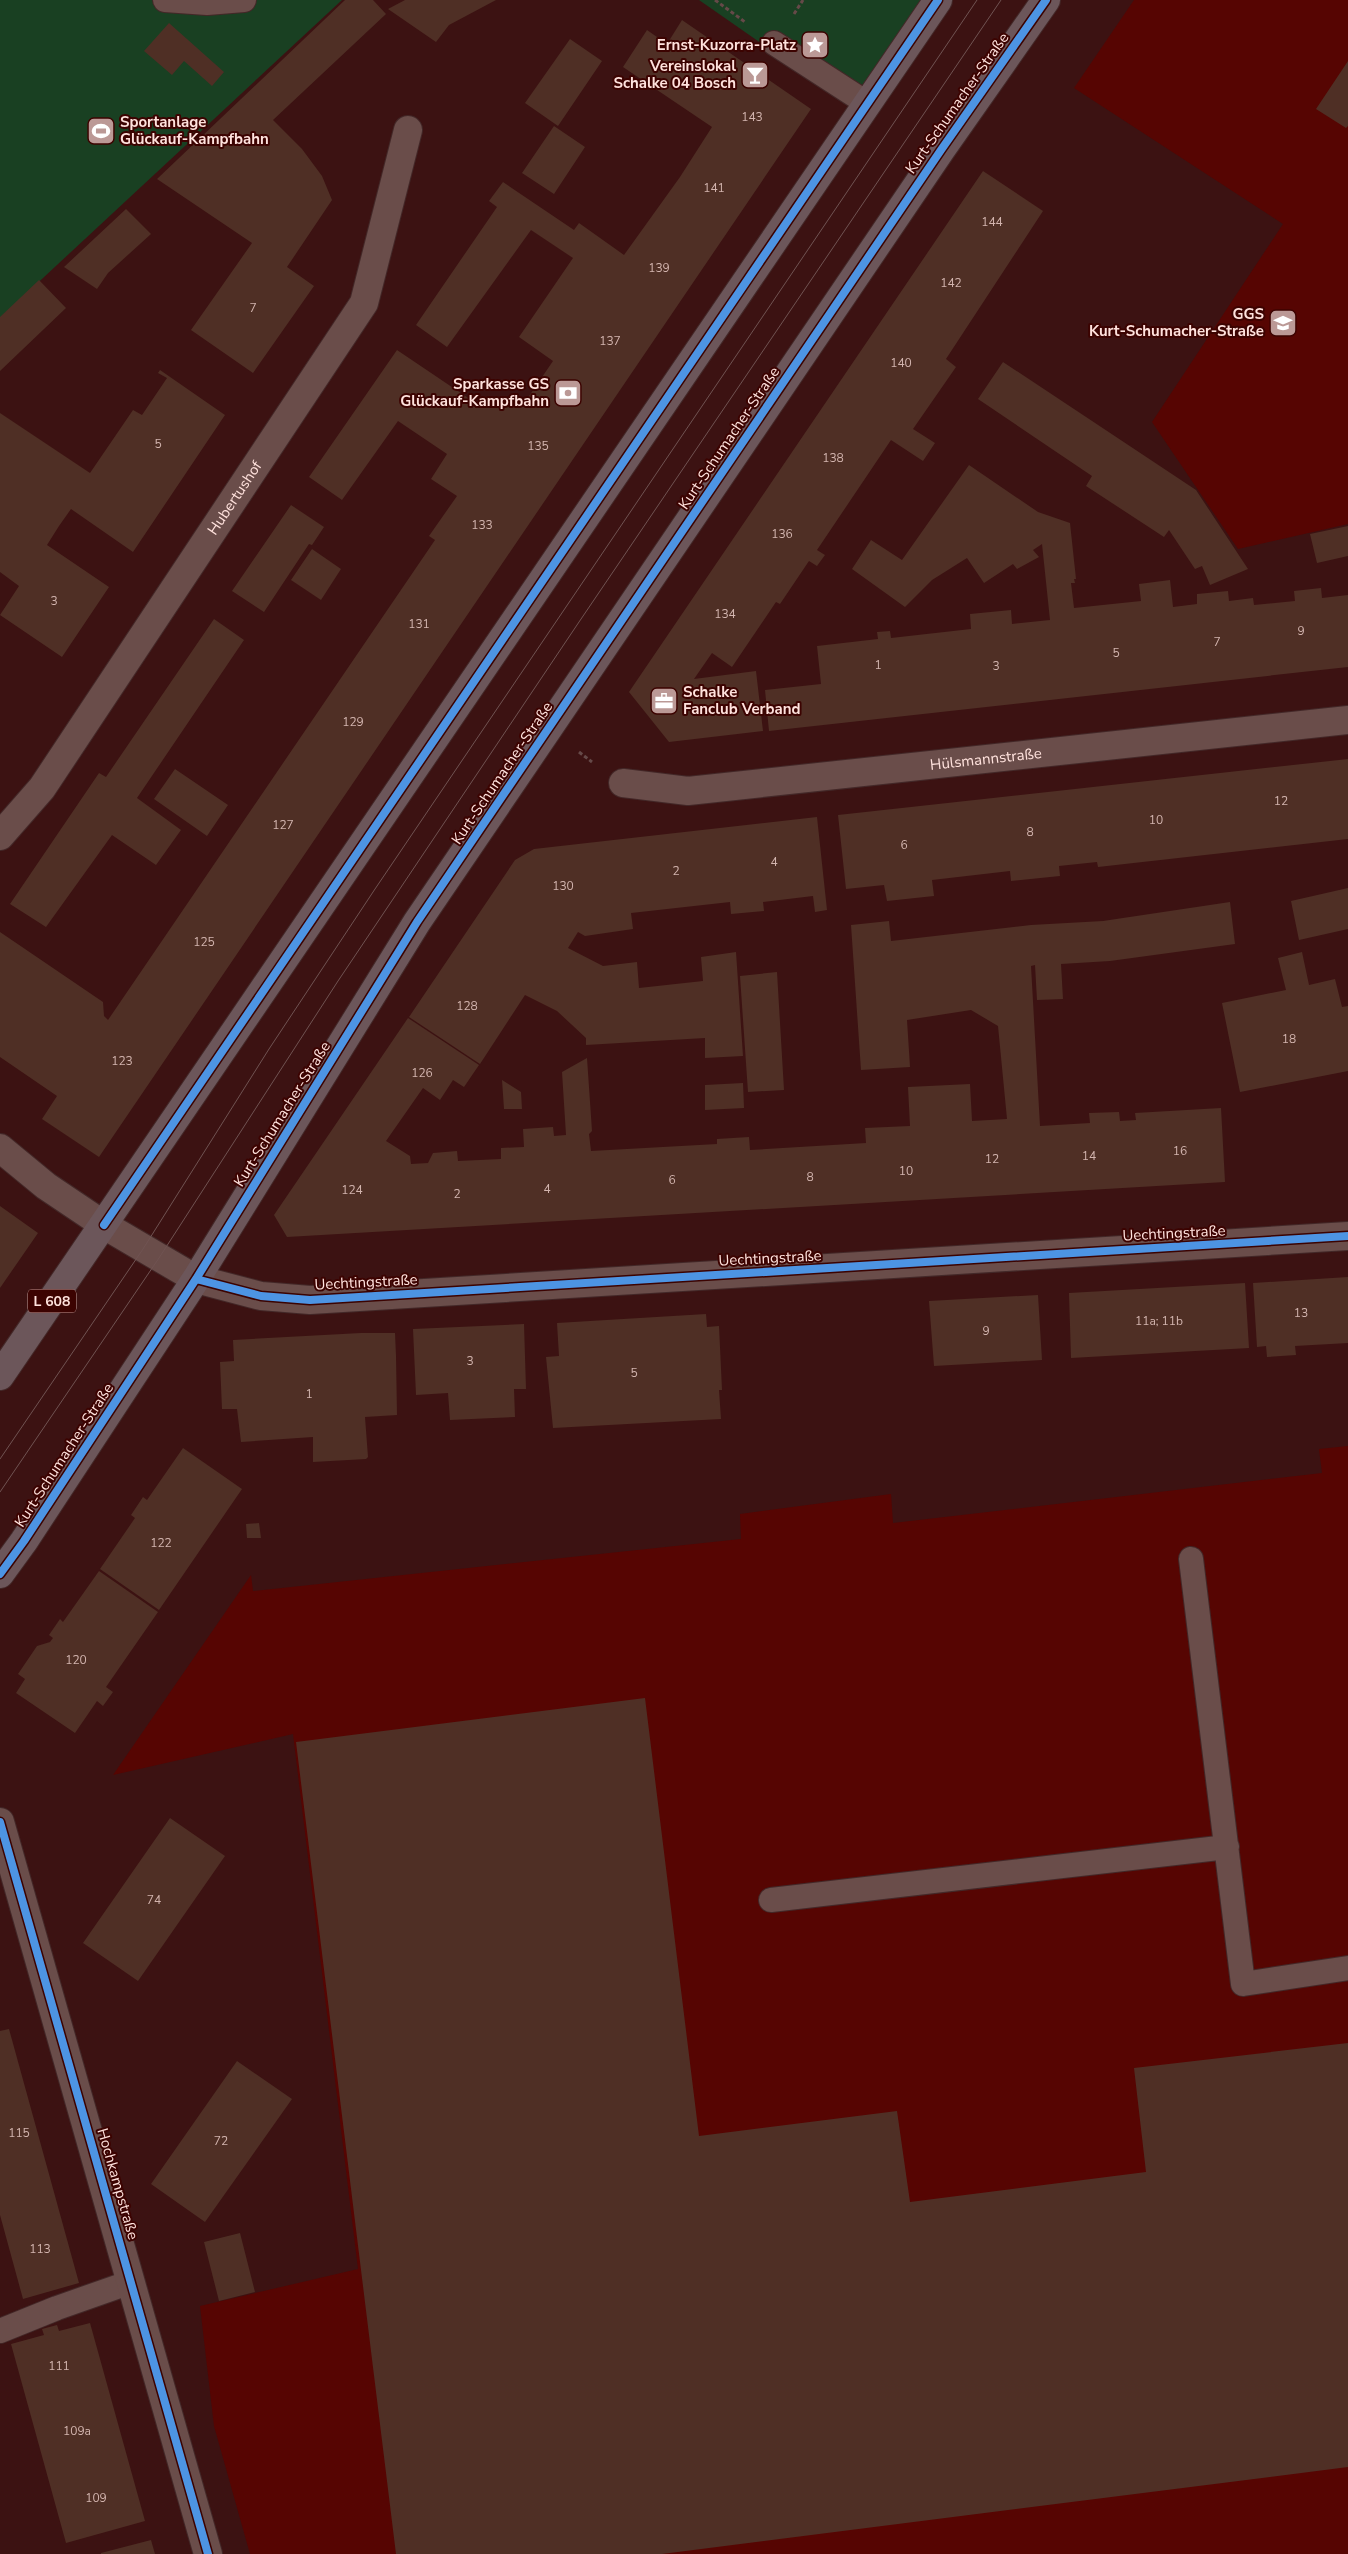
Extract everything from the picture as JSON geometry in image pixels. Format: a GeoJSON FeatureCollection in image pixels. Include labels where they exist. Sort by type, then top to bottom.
{"type":"FeatureCollection","features":[{"type":"Feature","properties":{"kind":"main road","name":"L 608"},"geometry":{"type":"LineString","coordinates":[[0,1376],[938,0]]}},
{"type":"Feature","properties":{"kind":"main road","name":"Kurt-Schumacher-Straße"},"geometry":{"type":"LineString","coordinates":[[0,1574],[196,1279],[417,922],[936,158],[1046,0]]}},
{"type":"Feature","properties":{"kind":"street","name":"Hubertushof"},"geometry":{"type":"LineString","coordinates":[[0,836],[42,788],[364,303],[408,130]]}},
{"type":"Feature","properties":{"kind":"street","name":"Hülsmannstraße"},"geometry":{"type":"LineString","coordinates":[[623,783],[688,791],[1348,720]]}},
{"type":"Feature","properties":{"kind":"street","name":"Uechtingstraße"},"geometry":{"type":"LineString","coordinates":[[0,1148],[46,1186],[104,1225],[196,1279],[261,1296],[310,1300],[1348,1236]]}},
{"type":"Feature","properties":{"kind":"street","name":"Hochkampstraße"},"geometry":{"type":"LineString","coordinates":[[0,1822],[208,2554]]}},
{"type":"Feature","properties":{"kind":"lane"},"geometry":{"type":"LineString","coordinates":[[165,0],[207,3],[244,0]]}},
{"type":"Feature","properties":{"kind":"lane"},"geometry":{"type":"LineString","coordinates":[[774,43],[868,104]]}},
{"type":"Feature","properties":{"kind":"lane"},"geometry":{"type":"LineString","coordinates":[[1191,1559],[1243,1984],[1348,1968]]}},
{"type":"Feature","properties":{"kind":"lane"},"geometry":{"type":"LineString","coordinates":[[771,1900],[1227,1847]]}},
{"type":"Feature","properties":{"kind":"lane"},"geometry":{"type":"LineString","coordinates":[[0,2331],[57,2308],[131,2282]]}},
{"type":"Feature","properties":{"kind":"path"},"geometry":{"type":"LineString","coordinates":[[548,730],[623,783]]}},
{"type":"Feature","properties":{"kind":"shaded area","name":"GGS Kurt-Schumacher-Straße"},"geometry":{"type":"Polygon","coordinates":[[[1134,0],[1348,0],[1348,524],[1238,549],[1152,422],[1283,224],[1074,88],[1134,0]]]}},
{"type":"Feature","properties":{"kind":"shaded area"},"geometry":{"type":"Polygon","coordinates":[[[1348,1446],[1348,2554],[250,2554],[214,2426],[200,2306],[358,2269],[293,1734],[113,1775],[251,1575],[253,1591],[741,1539],[740,1514],[891,1494],[893,1523],[1322,1473],[1319,1449],[1348,1446]]]}},
{"type":"Feature","properties":{"kind":"green space","name":"Sportanlage Glückauf-Kampfbahn"},"geometry":{"type":"Polygon","coordinates":[[[0,0],[342,0],[0,318],[0,0]]]}},
{"type":"Feature","properties":{"kind":"green space"},"geometry":{"type":"Polygon","coordinates":[[[699,0],[928,0],[854,108],[699,0]]]}},
{"type":"Feature","properties":{"kind":"building"},"geometry":{"type":"Polygon","coordinates":[[[345,0],[373,0],[386,14],[273,120],[302,149],[322,176],[332,200],[287,267],[314,286],[253,373],[191,330],[252,243],[157,179],[345,0]]]}},
{"type":"Feature","properties":{"kind":"building"},"geometry":{"type":"Polygon","coordinates":[[[405,0],[496,0],[449,25],[436,42],[388,9],[405,0]]]}},
{"type":"Feature","properties":{"kind":"building"},"geometry":{"type":"Polygon","coordinates":[[[682,20],[811,109],[99,1157],[42,1119],[57,1096],[0,1057],[0,932],[103,1002],[104,1016],[108,1020],[435,540],[429,536],[457,496],[431,479],[447,454],[398,421],[342,500],[309,477],[397,350],[483,408],[503,398],[514,398],[525,402],[553,361],[519,337],[573,258],[531,230],[447,347],[416,325],[497,207],[489,201],[503,182],[574,230],[579,223],[624,255],[680,177],[712,127],[623,67],[647,30],[667,44],[682,20]]]}},
{"type":"Feature","properties":{"kind":"building"},"geometry":{"type":"Polygon","coordinates":[[[169,23],[224,72],[212,86],[184,61],[172,75],[144,51],[169,23]]]}},
{"type":"Feature","properties":{"kind":"building"},"geometry":{"type":"Polygon","coordinates":[[[570,39],[602,61],[558,126],[525,103],[570,39]]]}},
{"type":"Feature","properties":{"kind":"building"},"geometry":{"type":"Polygon","coordinates":[[[1348,61],[1348,126],[1346,128],[1316,109],[1348,61]]]}},
{"type":"Feature","properties":{"kind":"building"},"geometry":{"type":"Polygon","coordinates":[[[554,126],[585,147],[554,194],[522,173],[554,126]]]}},
{"type":"Feature","properties":{"kind":"building"},"geometry":{"type":"Polygon","coordinates":[[[983,171],[1043,211],[946,359],[956,367],[913,429],[935,443],[923,461],[891,440],[817,550],[825,555],[817,566],[809,561],[780,604],[776,602],[732,667],[712,653],[694,679],[756,671],[763,731],[669,742],[629,692],[983,171]]]}},
{"type":"Feature","properties":{"kind":"building"},"geometry":{"type":"Polygon","coordinates":[[[126,209],[151,234],[108,273],[97,289],[64,267],[126,209]]]}},
{"type":"Feature","properties":{"kind":"building"},"geometry":{"type":"Polygon","coordinates":[[[39,280],[66,308],[0,371],[0,317],[39,280]]]}},
{"type":"Feature","properties":{"kind":"building"},"geometry":{"type":"Polygon","coordinates":[[[1003,362],[1196,490],[1248,569],[1210,585],[1202,566],[1195,569],[1169,530],[1164,537],[1086,486],[1092,476],[978,399],[1003,362]]]}},
{"type":"Feature","properties":{"kind":"building"},"geometry":{"type":"Polygon","coordinates":[[[160,370],[225,415],[133,552],[71,509],[59,526],[47,545],[109,587],[62,657],[0,615],[19,586],[0,572],[0,413],[90,473],[133,410],[142,415],[167,378],[158,373],[160,370]]]}},
{"type":"Feature","properties":{"kind":"building"},"geometry":{"type":"Polygon","coordinates":[[[969,465],[1038,512],[1070,523],[1076,579],[1074,579],[1075,583],[1071,583],[1074,608],[1141,601],[1139,584],[1170,580],[1173,607],[1197,604],[1197,594],[1228,591],[1229,601],[1253,598],[1254,605],[1295,601],[1294,591],[1321,588],[1322,598],[1348,595],[1348,667],[769,731],[765,690],[821,684],[817,646],[878,639],[877,632],[890,631],[891,638],[971,629],[970,614],[1011,610],[1012,624],[1050,620],[1042,544],[1033,550],[1039,557],[1017,569],[1013,564],[984,583],[967,558],[932,580],[905,607],[852,569],[871,540],[902,560],[969,465]]]}},
{"type":"Feature","properties":{"kind":"building"},"geometry":{"type":"Polygon","coordinates":[[[291,505],[324,527],[312,545],[309,544],[264,612],[232,591],[291,505]]]}},
{"type":"Feature","properties":{"kind":"building"},"geometry":{"type":"Polygon","coordinates":[[[1348,526],[1348,556],[1317,563],[1310,534],[1348,526]]]}},
{"type":"Feature","properties":{"kind":"building"},"geometry":{"type":"Polygon","coordinates":[[[312,549],[341,569],[321,600],[291,580],[312,549]]]}},
{"type":"Feature","properties":{"kind":"building"},"geometry":{"type":"Polygon","coordinates":[[[214,619],[244,640],[137,798],[181,830],[156,865],[112,835],[46,927],[10,904],[99,773],[106,777],[214,619]]]}},
{"type":"Feature","properties":{"kind":"building"},"geometry":{"type":"Polygon","coordinates":[[[1348,759],[1348,839],[1098,867],[1097,862],[1059,866],[1060,876],[1011,881],[1010,871],[932,880],[934,896],[887,901],[884,885],[846,889],[838,815],[1348,759]]]}},
{"type":"Feature","properties":{"kind":"building"},"geometry":{"type":"Polygon","coordinates":[[[175,769],[228,805],[207,836],[154,799],[175,769]]]}},
{"type":"Feature","properties":{"kind":"building"},"geometry":{"type":"Polygon","coordinates":[[[817,817],[827,910],[815,912],[813,896],[763,902],[764,911],[731,914],[730,902],[631,913],[633,929],[585,936],[578,932],[568,948],[603,966],[637,962],[639,988],[703,981],[701,957],[736,952],[743,1056],[705,1058],[705,1038],[586,1045],[586,1038],[557,1011],[525,995],[480,1064],[409,1017],[515,860],[534,849],[817,817]]]}},
{"type":"Feature","properties":{"kind":"building"},"geometry":{"type":"Polygon","coordinates":[[[1348,888],[1348,929],[1299,940],[1291,901],[1348,888]]]}},
{"type":"Feature","properties":{"kind":"building"},"geometry":{"type":"Polygon","coordinates":[[[1230,902],[1235,944],[1110,961],[1061,964],[1063,999],[1037,1000],[1035,965],[1031,966],[1040,1126],[1090,1123],[1089,1113],[1119,1112],[1120,1121],[1136,1120],[1135,1113],[1221,1108],[1225,1182],[287,1237],[274,1215],[408,1018],[479,1065],[464,1087],[453,1080],[440,1100],[423,1088],[386,1141],[410,1156],[411,1164],[428,1163],[433,1153],[457,1151],[458,1161],[501,1159],[501,1148],[524,1147],[523,1129],[553,1127],[554,1136],[566,1135],[562,1072],[587,1058],[592,1131],[589,1134],[591,1151],[717,1144],[717,1139],[749,1137],[750,1150],[866,1143],[865,1128],[910,1126],[908,1087],[970,1084],[972,1121],[1007,1119],[998,1026],[971,1010],[907,1020],[910,1067],[861,1070],[851,925],[889,921],[891,941],[1031,925],[1103,921],[1230,902]]]}},
{"type":"Feature","properties":{"kind":"building"},"geometry":{"type":"Polygon","coordinates":[[[1302,952],[1309,985],[1335,979],[1342,1007],[1348,1006],[1348,1071],[1240,1092],[1222,1003],[1286,990],[1278,958],[1302,952]]]}},
{"type":"Feature","properties":{"kind":"building"},"geometry":{"type":"Polygon","coordinates":[[[777,972],[784,1090],[748,1092],[740,976],[777,972]]]}},
{"type":"Feature","properties":{"kind":"building"},"geometry":{"type":"Polygon","coordinates":[[[502,1080],[521,1092],[522,1109],[504,1109],[502,1080]]]}},
{"type":"Feature","properties":{"kind":"building"},"geometry":{"type":"Polygon","coordinates":[[[743,1083],[744,1108],[705,1110],[705,1085],[743,1083]]]}},
{"type":"Feature","properties":{"kind":"building"},"geometry":{"type":"Polygon","coordinates":[[[0,1206],[38,1233],[0,1288],[0,1206]]]}},
{"type":"Feature","properties":{"kind":"building"},"geometry":{"type":"Polygon","coordinates":[[[1348,1277],[1348,1343],[1295,1346],[1296,1355],[1267,1357],[1266,1346],[1257,1347],[1253,1283],[1348,1277]]]}},
{"type":"Feature","properties":{"kind":"building"},"geometry":{"type":"Polygon","coordinates":[[[1245,1283],[1249,1348],[1071,1358],[1069,1293],[1245,1283]]]}},
{"type":"Feature","properties":{"kind":"building"},"geometry":{"type":"Polygon","coordinates":[[[1038,1295],[1042,1360],[934,1366],[929,1301],[1038,1295]]]}},
{"type":"Feature","properties":{"kind":"building"},"geometry":{"type":"Polygon","coordinates":[[[706,1314],[707,1327],[719,1326],[722,1390],[719,1390],[721,1419],[553,1428],[546,1357],[559,1356],[557,1323],[706,1314]]]}},
{"type":"Feature","properties":{"kind":"building"},"geometry":{"type":"Polygon","coordinates":[[[524,1324],[526,1389],[514,1389],[515,1417],[450,1420],[448,1393],[416,1395],[413,1329],[524,1324]]]}},
{"type":"Feature","properties":{"kind":"building"},"geometry":{"type":"Polygon","coordinates":[[[395,1333],[396,1356],[397,1415],[365,1417],[368,1457],[366,1459],[313,1462],[313,1437],[241,1442],[237,1409],[222,1409],[220,1362],[234,1361],[233,1340],[395,1333]]]}},
{"type":"Feature","properties":{"kind":"building"},"geometry":{"type":"Polygon","coordinates":[[[183,1448],[242,1489],[159,1610],[100,1569],[135,1518],[131,1515],[143,1497],[147,1500],[183,1448]]]}},
{"type":"Feature","properties":{"kind":"building"},"geometry":{"type":"Polygon","coordinates":[[[259,1523],[261,1538],[247,1538],[246,1524],[259,1523]]]}},
{"type":"Feature","properties":{"kind":"building"},"geometry":{"type":"Polygon","coordinates":[[[99,1571],[158,1612],[106,1687],[113,1692],[103,1706],[97,1701],[75,1733],[16,1693],[25,1679],[18,1674],[37,1646],[50,1642],[53,1638],[49,1635],[60,1619],[63,1622],[99,1571]]]}},
{"type":"Feature","properties":{"kind":"building"},"geometry":{"type":"Polygon","coordinates":[[[645,1698],[699,2136],[897,2111],[910,2202],[1146,2172],[1134,2068],[1348,2043],[1348,2467],[662,2554],[396,2554],[296,1742],[645,1698]]]}},
{"type":"Feature","properties":{"kind":"building"},"geometry":{"type":"Polygon","coordinates":[[[170,1818],[225,1856],[138,1981],[83,1943],[170,1818]]]}},
{"type":"Feature","properties":{"kind":"building"},"geometry":{"type":"Polygon","coordinates":[[[9,2029],[79,2283],[23,2299],[0,2215],[0,2031],[9,2029]]]}},
{"type":"Feature","properties":{"kind":"building"},"geometry":{"type":"Polygon","coordinates":[[[237,2061],[292,2099],[205,2222],[151,2184],[237,2061]]]}},
{"type":"Feature","properties":{"kind":"building"},"geometry":{"type":"Polygon","coordinates":[[[240,2233],[255,2292],[219,2301],[204,2242],[240,2233]]]}},
{"type":"Feature","properties":{"kind":"building"},"geometry":{"type":"Polygon","coordinates":[[[90,2323],[145,2521],[66,2543],[11,2344],[44,2335],[42,2329],[57,2325],[59,2331],[90,2323]]]}},
{"type":"Feature","properties":{"kind":"building"},"geometry":{"type":"Polygon","coordinates":[[[151,2540],[155,2554],[101,2554],[101,2553],[151,2540]]]}},
{"type":"Feature","properties":{"kind":"tram line"},"geometry":{"type":"LineString","coordinates":[[0,1459],[143,1249],[269,1049],[375,889],[977,0]]}},
{"type":"Feature","properties":{"kind":"tram line"},"geometry":{"type":"LineString","coordinates":[[0,1492],[159,1258],[338,981],[1001,0]]}},
{"type":"Feature","properties":{"kind":"cycle path"},"geometry":{"type":"LineString","coordinates":[[104,1225],[938,0]]}},
{"type":"Feature","properties":{"kind":"cycle path"},"geometry":{"type":"LineString","coordinates":[[0,1574],[24,1541],[196,1279],[417,922],[941,150],[1046,0]]}},
{"type":"Feature","properties":{"kind":"cycle path"},"geometry":{"type":"LineString","coordinates":[[196,1279],[261,1296],[310,1300],[1348,1236]]}},
{"type":"Feature","properties":{"kind":"cycle path"},"geometry":{"type":"LineString","coordinates":[[0,1822],[208,2554]]}},
{"type":"Feature","properties":{"kind":"place","name":"Ernst-Kuzorra-Platz"},"geometry":{"type":"Point","coordinates":[815,45]}},
{"type":"Feature","properties":{"kind":"place","name":"Vereinslokal Schalke 04 Bosch"},"geometry":{"type":"Point","coordinates":[755,75]}},
{"type":"Feature","properties":{"kind":"place","name":"Sportanlage Glückauf-Kampfbahn"},"geometry":{"type":"Point","coordinates":[101,131]}},
{"type":"Feature","properties":{"kind":"place","name":"GGS Kurt-Schumacher-Straße"},"geometry":{"type":"Point","coordinates":[1283,323]}},
{"type":"Feature","properties":{"kind":"place","name":"Sparkasse GS Glückauf-Kampfbahn"},"geometry":{"type":"Point","coordinates":[568,393]}},
{"type":"Feature","properties":{"kind":"place","name":"Schalke Fanclub Verband"},"geometry":{"type":"Point","coordinates":[664,701]}}]}
